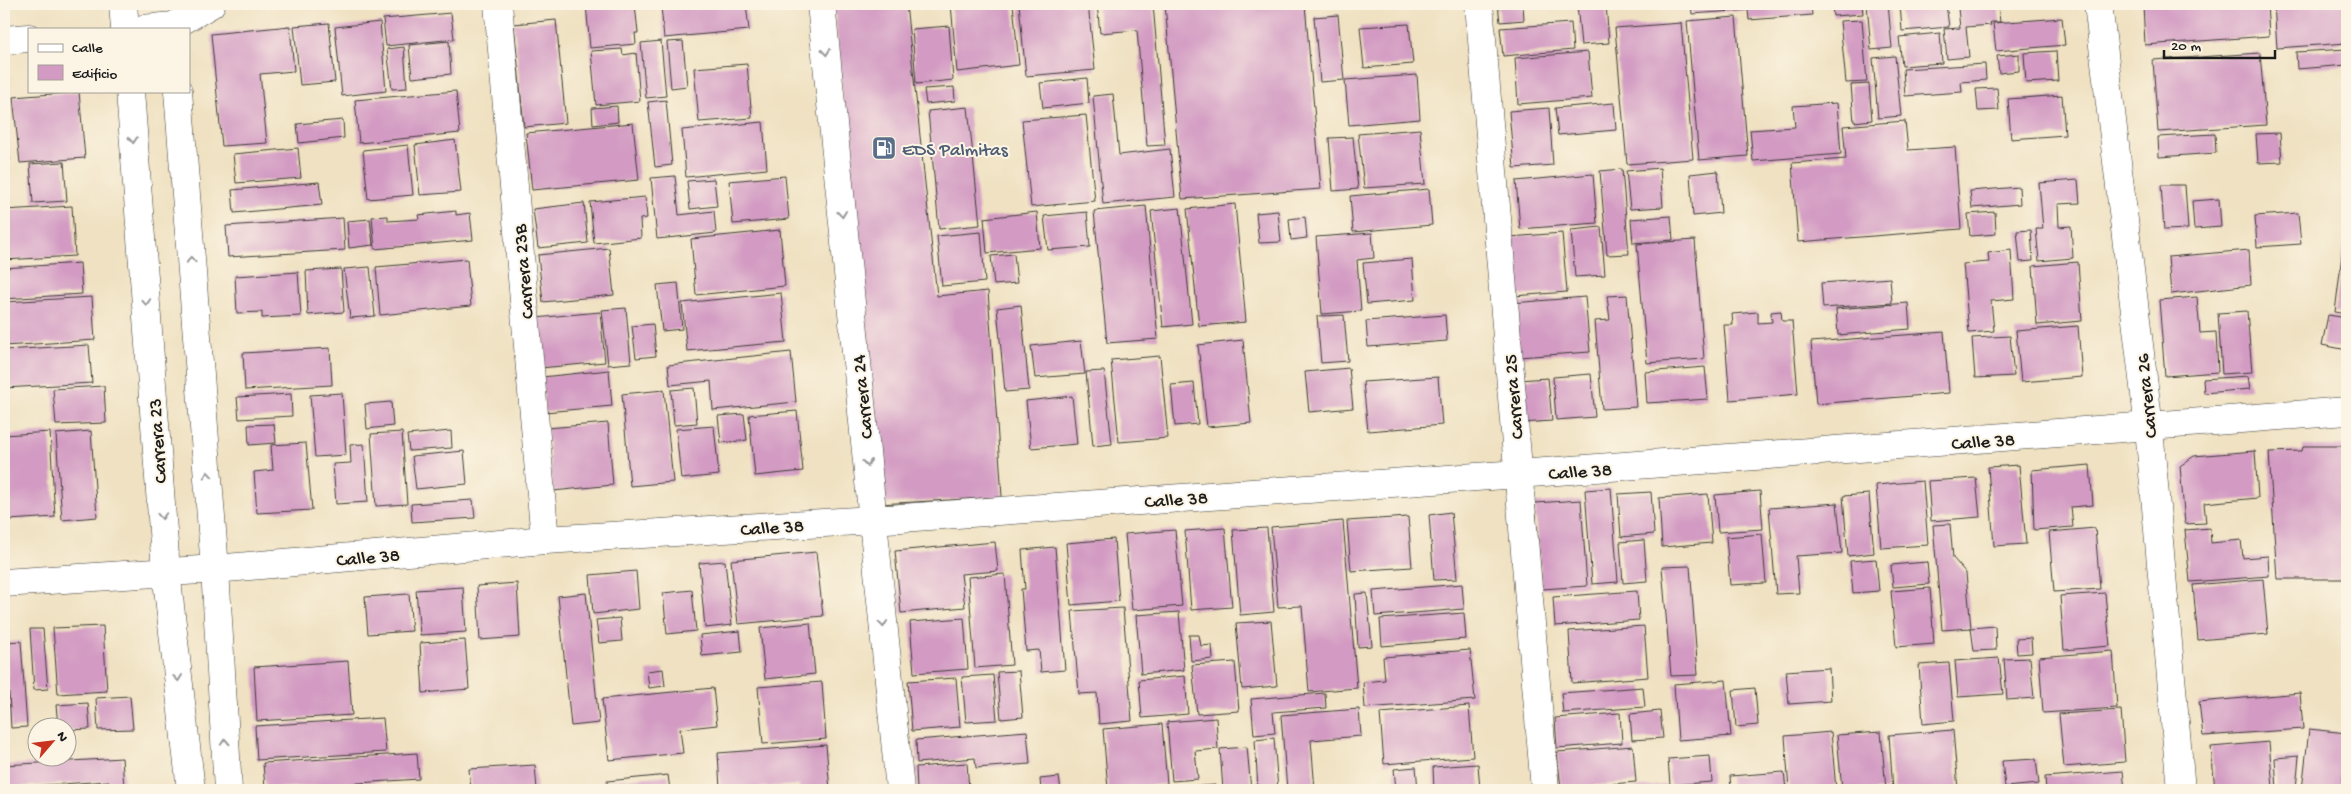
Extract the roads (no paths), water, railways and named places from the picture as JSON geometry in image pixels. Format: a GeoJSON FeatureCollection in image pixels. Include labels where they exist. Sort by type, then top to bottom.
{"type":"FeatureCollection","features":[{"type":"Feature","properties":{"kind":"street"},"geometry":{"type":"LineString","coordinates":[[122,4],[125,28]]}},
{"type":"Feature","properties":{"kind":"street"},"geometry":{"type":"LineString","coordinates":[[146,28],[211,4]]}},
{"type":"Feature","properties":{"kind":"street","name":"Carrera 23B"},"geometry":{"type":"LineString","coordinates":[[498,4],[545,540]]}},
{"type":"Feature","properties":{"kind":"street","name":"Carrera 24"},"geometry":{"type":"LineString","coordinates":[[821,4],[900,790]]}},
{"type":"Feature","properties":{"kind":"street","name":"Carrera 25"},"geometry":{"type":"LineString","coordinates":[[1478,4],[1545,790]]}},
{"type":"Feature","properties":{"kind":"street","name":"Carrera 26"},"geometry":{"type":"LineString","coordinates":[[2098,4],[2149,428],[2181,790]]}},
{"type":"Feature","properties":{"kind":"street"},"geometry":{"type":"LineString","coordinates":[[4,40],[28,38]]}},
{"type":"Feature","properties":{"kind":"street","name":"Carrera 23"},"geometry":{"type":"LineString","coordinates":[[130,92],[166,571],[191,790]]}},
{"type":"Feature","properties":{"kind":"street"},"geometry":{"type":"LineString","coordinates":[[178,92],[215,569],[228,790]]}},
{"type":"Feature","properties":{"kind":"street","name":"Calle 38"},"geometry":{"type":"LineString","coordinates":[[4,583],[215,569],[545,540],[873,520],[1518,474],[2149,428],[2347,411]]}},
{"type":"Feature","properties":{"kind":"place","name":"EDS Palmitas"},"geometry":{"type":"Point","coordinates":[884,148]}}]}
